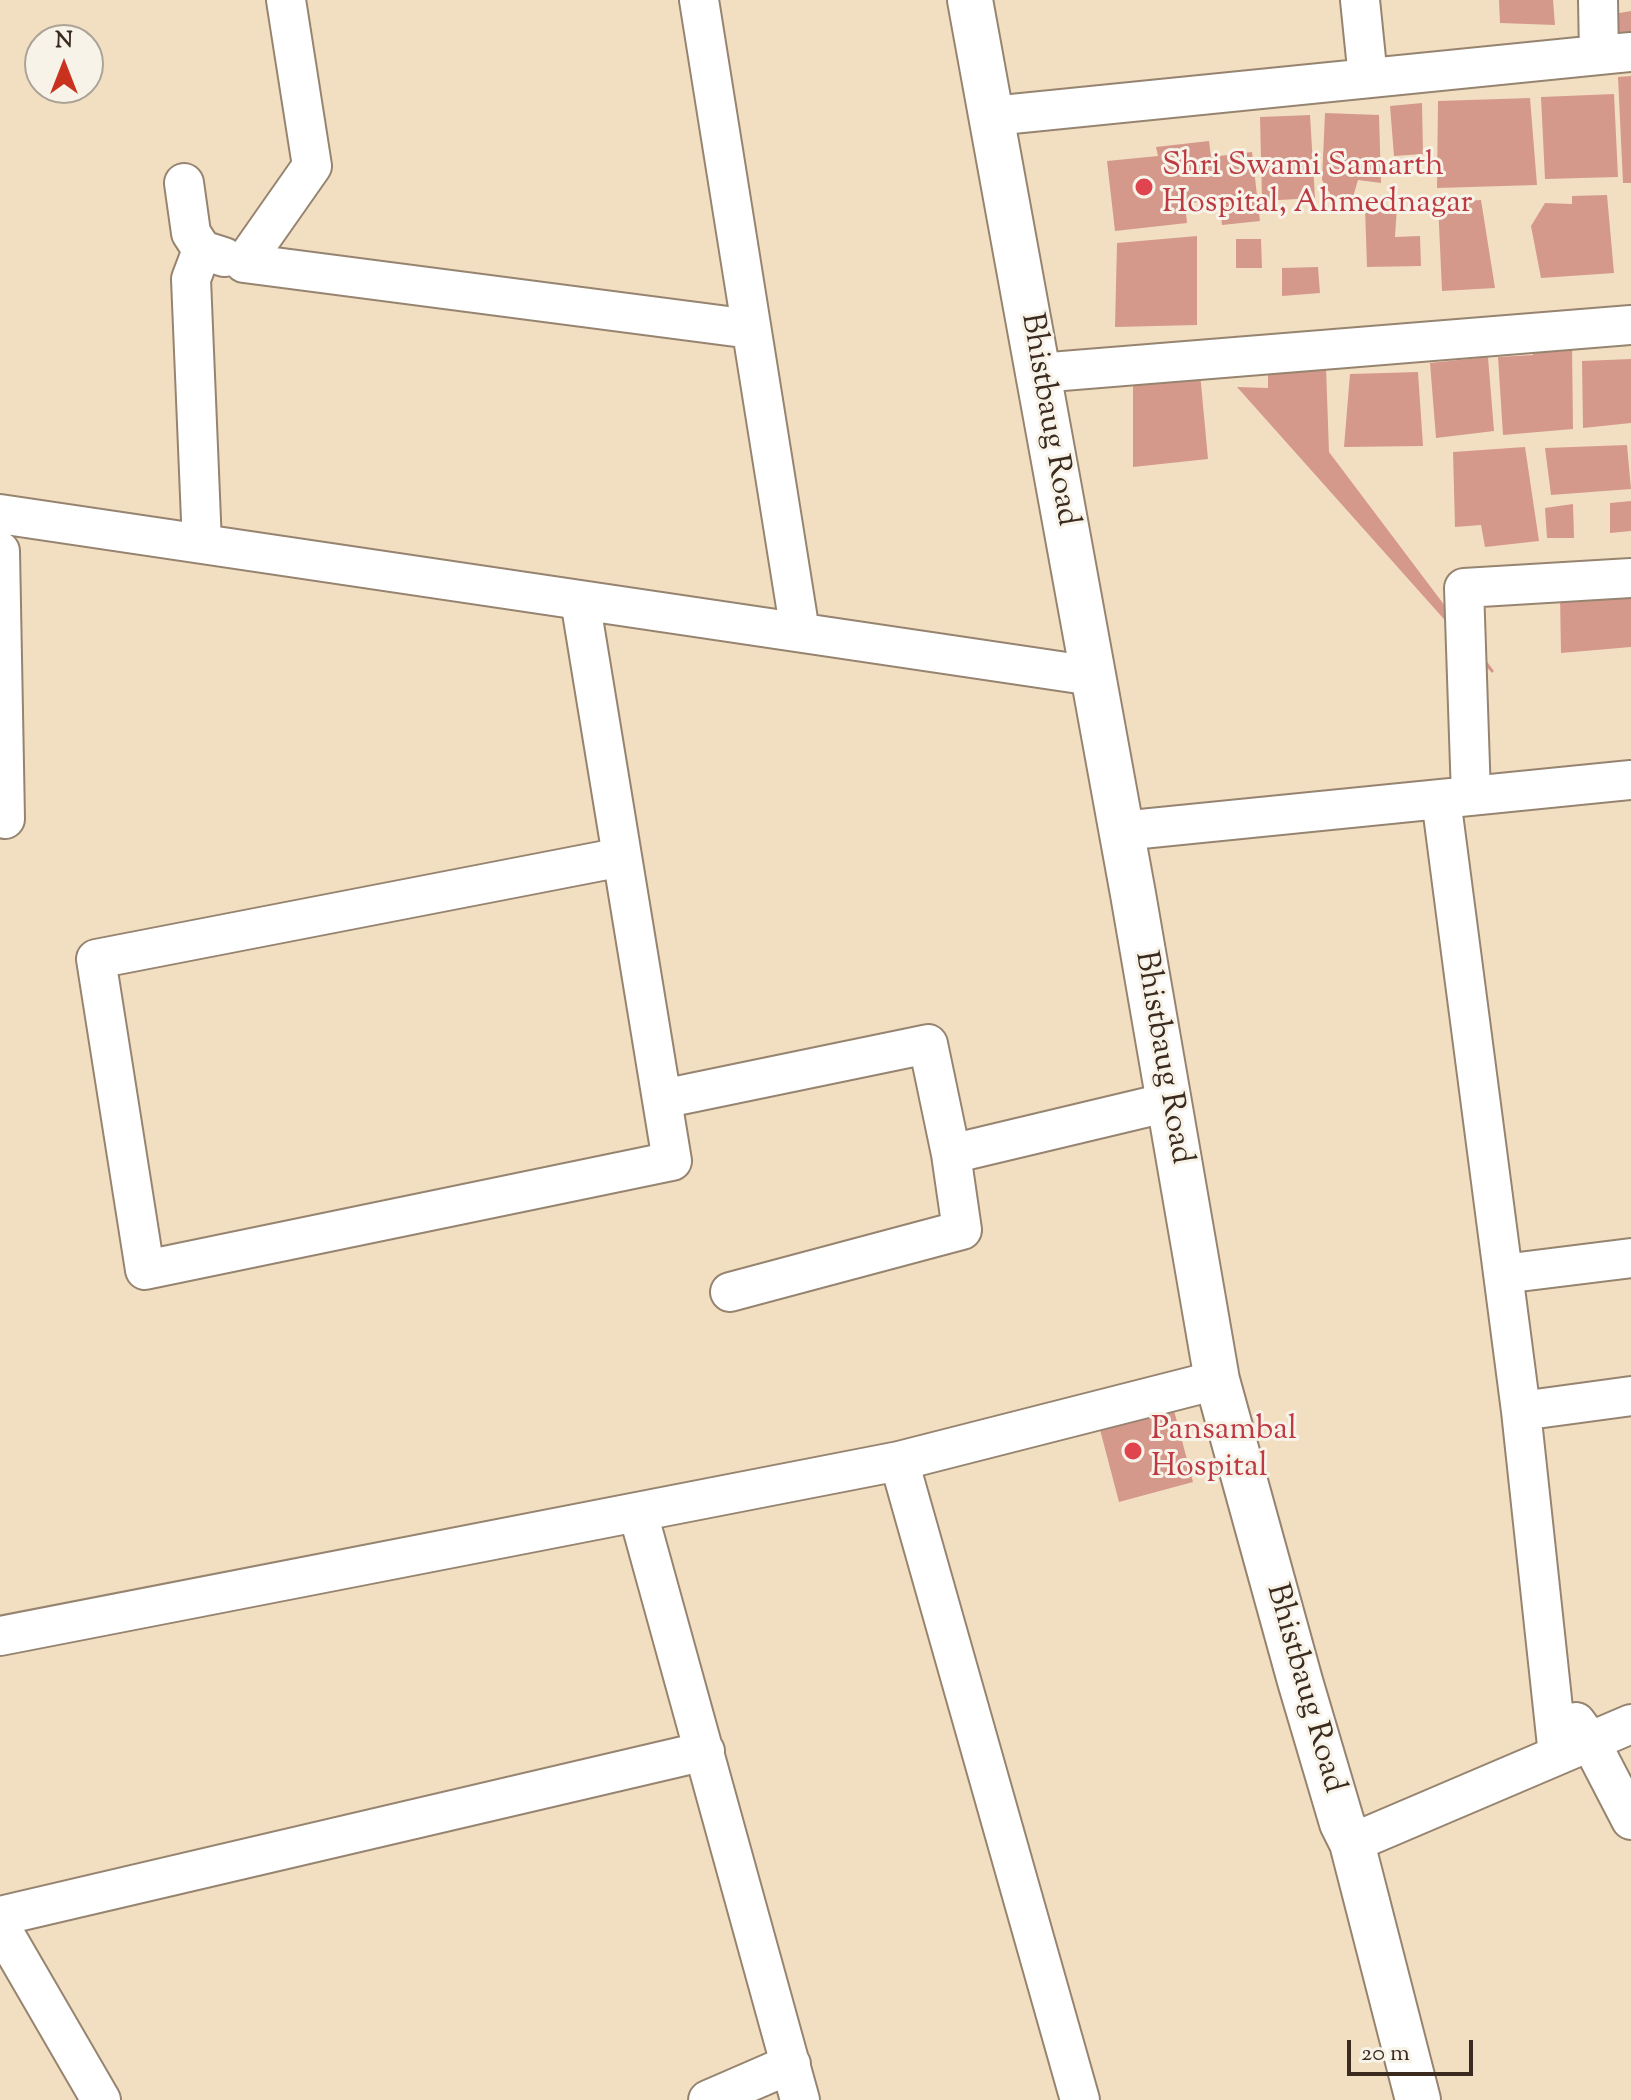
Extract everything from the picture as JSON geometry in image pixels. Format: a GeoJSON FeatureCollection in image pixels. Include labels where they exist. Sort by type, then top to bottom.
{"type":"FeatureCollection","features":[{"type":"Feature","properties":{"kind":"street"},"geometry":{"type":"LineString","coordinates":[[244,263],[312,166],[286,0]]}},
{"type":"Feature","properties":{"kind":"street"},"geometry":{"type":"LineString","coordinates":[[699,0],[800,632]]}},
{"type":"Feature","properties":{"kind":"street","name":"Bhistbaug Road"},"geometry":{"type":"LineString","coordinates":[[970,0],[1217,1380],[1308,1710],[1342,1823],[1352,1843],[1408,2096]]}},
{"type":"Feature","properties":{"kind":"street"},"geometry":{"type":"LineString","coordinates":[[1360,0],[1368,78]]}},
{"type":"Feature","properties":{"kind":"street"},"geometry":{"type":"LineString","coordinates":[[992,116],[1615,54],[1598,0]]}},
{"type":"Feature","properties":{"kind":"street"},"geometry":{"type":"LineString","coordinates":[[184,183],[191,233],[202,250],[244,263],[751,329]]}},
{"type":"Feature","properties":{"kind":"street"},"geometry":{"type":"LineString","coordinates":[[202,250],[191,279],[202,544]]}},
{"type":"Feature","properties":{"kind":"street"},"geometry":{"type":"LineString","coordinates":[[1038,373],[1631,325]]}},
{"type":"Feature","properties":{"kind":"street"},"geometry":{"type":"LineString","coordinates":[[0,514],[1093,676]]}},
{"type":"Feature","properties":{"kind":"street"},"geometry":{"type":"LineString","coordinates":[[0,551],[5,819]]}},
{"type":"Feature","properties":{"kind":"street"},"geometry":{"type":"LineString","coordinates":[[1631,578],[1464,588],[1456,797],[1503,1274],[1551,1688],[1574,1748],[1631,1820]]}},
{"type":"Feature","properties":{"kind":"street"},"geometry":{"type":"LineString","coordinates":[[580,600],[672,1161],[145,1270],[96,959],[622,857]]}},
{"type":"Feature","properties":{"kind":"street"},"geometry":{"type":"LineString","coordinates":[[1121,831],[1631,780]]}},
{"type":"Feature","properties":{"kind":"street"},"geometry":{"type":"LineString","coordinates":[[662,1099],[928,1044],[951,1154],[962,1230],[730,1292]]}},
{"type":"Feature","properties":{"kind":"street"},"geometry":{"type":"LineString","coordinates":[[951,1154],[1169,1102]]}},
{"type":"Feature","properties":{"kind":"street"},"geometry":{"type":"LineString","coordinates":[[1503,1274],[1631,1258]]}},
{"type":"Feature","properties":{"kind":"street"},"geometry":{"type":"LineString","coordinates":[[0,1636],[899,1461],[1217,1380]]}},
{"type":"Feature","properties":{"kind":"street"},"geometry":{"type":"LineString","coordinates":[[1521,1411],[1631,1396]]}},
{"type":"Feature","properties":{"kind":"street"},"geometry":{"type":"LineString","coordinates":[[899,1461],[1080,2100]]}},
{"type":"Feature","properties":{"kind":"street"},"geometry":{"type":"LineString","coordinates":[[638,1513],[796,2082],[708,2100]]}},
{"type":"Feature","properties":{"kind":"street"},"geometry":{"type":"LineString","coordinates":[[1352,1843],[1631,1724]]}},
{"type":"Feature","properties":{"kind":"street"},"geometry":{"type":"LineString","coordinates":[[0,1916],[705,1751]]}},
{"type":"Feature","properties":{"kind":"street"},"geometry":{"type":"LineString","coordinates":[[0,1926],[101,2100]]}},
{"type":"Feature","properties":{"kind":"building"},"geometry":{"type":"Polygon","coordinates":[[[1499,0],[1553,0],[1555,25],[1500,23],[1499,0]]]}},
{"type":"Feature","properties":{"kind":"building"},"geometry":{"type":"Polygon","coordinates":[[[1631,11],[1631,48],[1610,47],[1608,15],[1631,11]]]}},
{"type":"Feature","properties":{"kind":"building"},"geometry":{"type":"Polygon","coordinates":[[[1631,76],[1631,183],[1623,183],[1618,77],[1631,76]]]}},
{"type":"Feature","properties":{"kind":"building"},"geometry":{"type":"Polygon","coordinates":[[[1614,94],[1618,177],[1545,179],[1541,97],[1614,94]]]}},
{"type":"Feature","properties":{"kind":"building"},"geometry":{"type":"Polygon","coordinates":[[[1530,98],[1537,185],[1437,188],[1438,101],[1530,98]]]}},
{"type":"Feature","properties":{"kind":"building"},"geometry":{"type":"Polygon","coordinates":[[[1422,103],[1423,154],[1394,156],[1390,106],[1422,103]]]}},
{"type":"Feature","properties":{"kind":"building"},"geometry":{"type":"Polygon","coordinates":[[[1325,113],[1379,115],[1381,183],[1358,180],[1353,197],[1332,197],[1322,180],[1325,113]]]}},
{"type":"Feature","properties":{"kind":"building"},"geometry":{"type":"Polygon","coordinates":[[[1310,115],[1315,198],[1262,201],[1260,117],[1310,115]]]}},
{"type":"Feature","properties":{"kind":"building"},"geometry":{"type":"Polygon","coordinates":[[[1209,141],[1211,157],[1252,152],[1260,221],[1222,225],[1219,199],[1185,204],[1187,223],[1115,231],[1107,161],[1158,156],[1156,147],[1209,141]]]}},
{"type":"Feature","properties":{"kind":"building"},"geometry":{"type":"Polygon","coordinates":[[[1607,195],[1614,273],[1541,278],[1531,226],[1545,203],[1572,204],[1572,196],[1607,195]]]}},
{"type":"Feature","properties":{"kind":"building"},"geometry":{"type":"Polygon","coordinates":[[[1481,200],[1495,288],[1442,291],[1438,203],[1481,200]]]}},
{"type":"Feature","properties":{"kind":"building"},"geometry":{"type":"Polygon","coordinates":[[[1397,206],[1395,237],[1420,236],[1421,266],[1367,267],[1365,208],[1397,206]]]}},
{"type":"Feature","properties":{"kind":"building"},"geometry":{"type":"Polygon","coordinates":[[[1197,236],[1197,325],[1115,327],[1117,243],[1197,236]]]}},
{"type":"Feature","properties":{"kind":"building"},"geometry":{"type":"Polygon","coordinates":[[[1236,239],[1261,239],[1262,268],[1236,268],[1236,239]]]}},
{"type":"Feature","properties":{"kind":"building"},"geometry":{"type":"Polygon","coordinates":[[[1318,267],[1320,293],[1282,296],[1282,268],[1318,267]]]}},
{"type":"Feature","properties":{"kind":"building"},"geometry":{"type":"Polygon","coordinates":[[[1572,343],[1573,429],[1503,435],[1498,357],[1533,355],[1533,346],[1572,343]]]}},
{"type":"Feature","properties":{"kind":"building"},"geometry":{"type":"Polygon","coordinates":[[[1488,357],[1494,431],[1436,438],[1430,363],[1488,357]]]}},
{"type":"Feature","properties":{"kind":"building"},"geometry":{"type":"Polygon","coordinates":[[[1631,359],[1631,423],[1583,428],[1582,361],[1631,359]]]}},
{"type":"Feature","properties":{"kind":"building"},"geometry":{"type":"Polygon","coordinates":[[[1326,367],[1329,452],[1494,671],[1492,673],[1237,387],[1268,388],[1268,369],[1326,367]]]}},
{"type":"Feature","properties":{"kind":"building"},"geometry":{"type":"Polygon","coordinates":[[[1418,372],[1423,446],[1344,447],[1350,374],[1418,372]]]}},
{"type":"Feature","properties":{"kind":"building"},"geometry":{"type":"Polygon","coordinates":[[[1200,373],[1208,459],[1133,467],[1133,379],[1200,373]]]}},
{"type":"Feature","properties":{"kind":"building"},"geometry":{"type":"Polygon","coordinates":[[[1627,445],[1631,489],[1551,495],[1545,448],[1627,445]]]}},
{"type":"Feature","properties":{"kind":"building"},"geometry":{"type":"Polygon","coordinates":[[[1525,447],[1539,541],[1485,547],[1481,525],[1455,527],[1453,452],[1525,447]]]}},
{"type":"Feature","properties":{"kind":"building"},"geometry":{"type":"Polygon","coordinates":[[[1631,501],[1631,531],[1610,533],[1610,503],[1631,501]]]}},
{"type":"Feature","properties":{"kind":"building"},"geometry":{"type":"Polygon","coordinates":[[[1573,504],[1574,538],[1547,538],[1545,508],[1573,504]]]}},
{"type":"Feature","properties":{"kind":"building"},"geometry":{"type":"Polygon","coordinates":[[[1631,590],[1631,647],[1561,653],[1560,595],[1631,590]]]}},
{"type":"Feature","properties":{"kind":"building"},"geometry":{"type":"Polygon","coordinates":[[[1172,1403],[1193,1482],[1119,1502],[1098,1422],[1172,1403]]]}},
{"type":"Feature","properties":{"kind":"place","name":"Shri Swami Samarth Hospital, Ahmednagar"},"geometry":{"type":"Point","coordinates":[1144,187]}},
{"type":"Feature","properties":{"kind":"place","name":"Pansambal Hospital"},"geometry":{"type":"Point","coordinates":[1133,1451]}}]}
